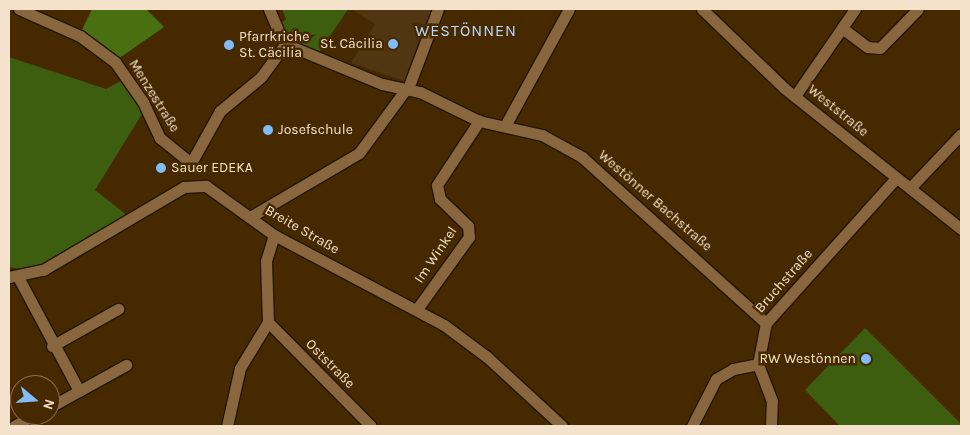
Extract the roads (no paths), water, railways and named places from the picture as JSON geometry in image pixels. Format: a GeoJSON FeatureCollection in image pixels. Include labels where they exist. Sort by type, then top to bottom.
{"type":"FeatureCollection","features":[{"type":"Feature","properties":{"kind":"street","name":"Menzestraße"},"geometry":{"type":"LineString","coordinates":[[19,9],[80,36],[115,62],[143,102],[160,138],[191,163]]}},
{"type":"Feature","properties":{"kind":"street"},"geometry":{"type":"LineString","coordinates":[[79,391],[14,277],[50,266],[193,185],[191,163],[220,112],[261,77],[286,43],[269,9]]}},
{"type":"Feature","properties":{"kind":"street"},"geometry":{"type":"LineString","coordinates":[[250,217],[359,152],[408,86],[438,9]]}},
{"type":"Feature","properties":{"kind":"street"},"geometry":{"type":"LineString","coordinates":[[506,124],[569,9]]}},
{"type":"Feature","properties":{"kind":"street","name":"Weststraße"},"geometry":{"type":"LineString","coordinates":[[702,9],[795,96],[961,229]]}},
{"type":"Feature","properties":{"kind":"street"},"geometry":{"type":"LineString","coordinates":[[795,96],[855,9]]}},
{"type":"Feature","properties":{"kind":"street"},"geometry":{"type":"LineString","coordinates":[[842,28],[868,47],[880,48],[918,9]]}},
{"type":"Feature","properties":{"kind":"street","name":"Westönner Bachstraße"},"geometry":{"type":"LineString","coordinates":[[286,43],[382,84],[408,86],[479,121],[506,124],[542,135],[604,174],[766,323]]}},
{"type":"Feature","properties":{"kind":"street","name":"Im Winkel"},"geometry":{"type":"LineString","coordinates":[[417,309],[469,237],[468,226],[440,200],[438,185],[479,121]]}},
{"type":"Feature","properties":{"kind":"street"},"geometry":{"type":"LineString","coordinates":[[910,188],[961,134]]}},
{"type":"Feature","properties":{"kind":"street","name":"Bruchstraße"},"geometry":{"type":"LineString","coordinates":[[758,364],[766,323],[896,178]]}},
{"type":"Feature","properties":{"kind":"street","name":"Breite Straße"},"geometry":{"type":"LineString","coordinates":[[193,185],[206,186],[274,235],[417,309],[487,357],[562,426]]}},
{"type":"Feature","properties":{"kind":"street"},"geometry":{"type":"LineString","coordinates":[[215,426],[227,425],[240,368],[268,322],[266,261],[274,235]]}},
{"type":"Feature","properties":{"kind":"street"},"geometry":{"type":"LineString","coordinates":[[52,346],[118,309]]}},
{"type":"Feature","properties":{"kind":"street","name":"Oststraße"},"geometry":{"type":"LineString","coordinates":[[268,322],[371,426]]}},
{"type":"Feature","properties":{"kind":"street"},"geometry":{"type":"LineString","coordinates":[[692,426],[716,379],[733,369],[758,364],[772,401],[771,426]]}},
{"type":"Feature","properties":{"kind":"street"},"geometry":{"type":"LineString","coordinates":[[60,401],[126,365]]}},
{"type":"Feature","properties":{"kind":"place","name":"St. Cäcilia"},"geometry":{"type":"Point","coordinates":[393,44]}},
{"type":"Feature","properties":{"kind":"place","name":"Pfarrkriche St. Cäcilia"},"geometry":{"type":"Point","coordinates":[229,45]}},
{"type":"Feature","properties":{"kind":"place","name":"Josefschule"},"geometry":{"type":"Point","coordinates":[268,130]}},
{"type":"Feature","properties":{"kind":"place","name":"Sauer EDEKA"},"geometry":{"type":"Point","coordinates":[161,168]}},
{"type":"Feature","properties":{"kind":"place","name":"RW Westönnen"},"geometry":{"type":"Point","coordinates":[866,359]}},
{"type":"Feature","properties":{"kind":"district","name":"WESTÖNNEN"},"geometry":{"type":"Point","coordinates":[466,31]}}]}
